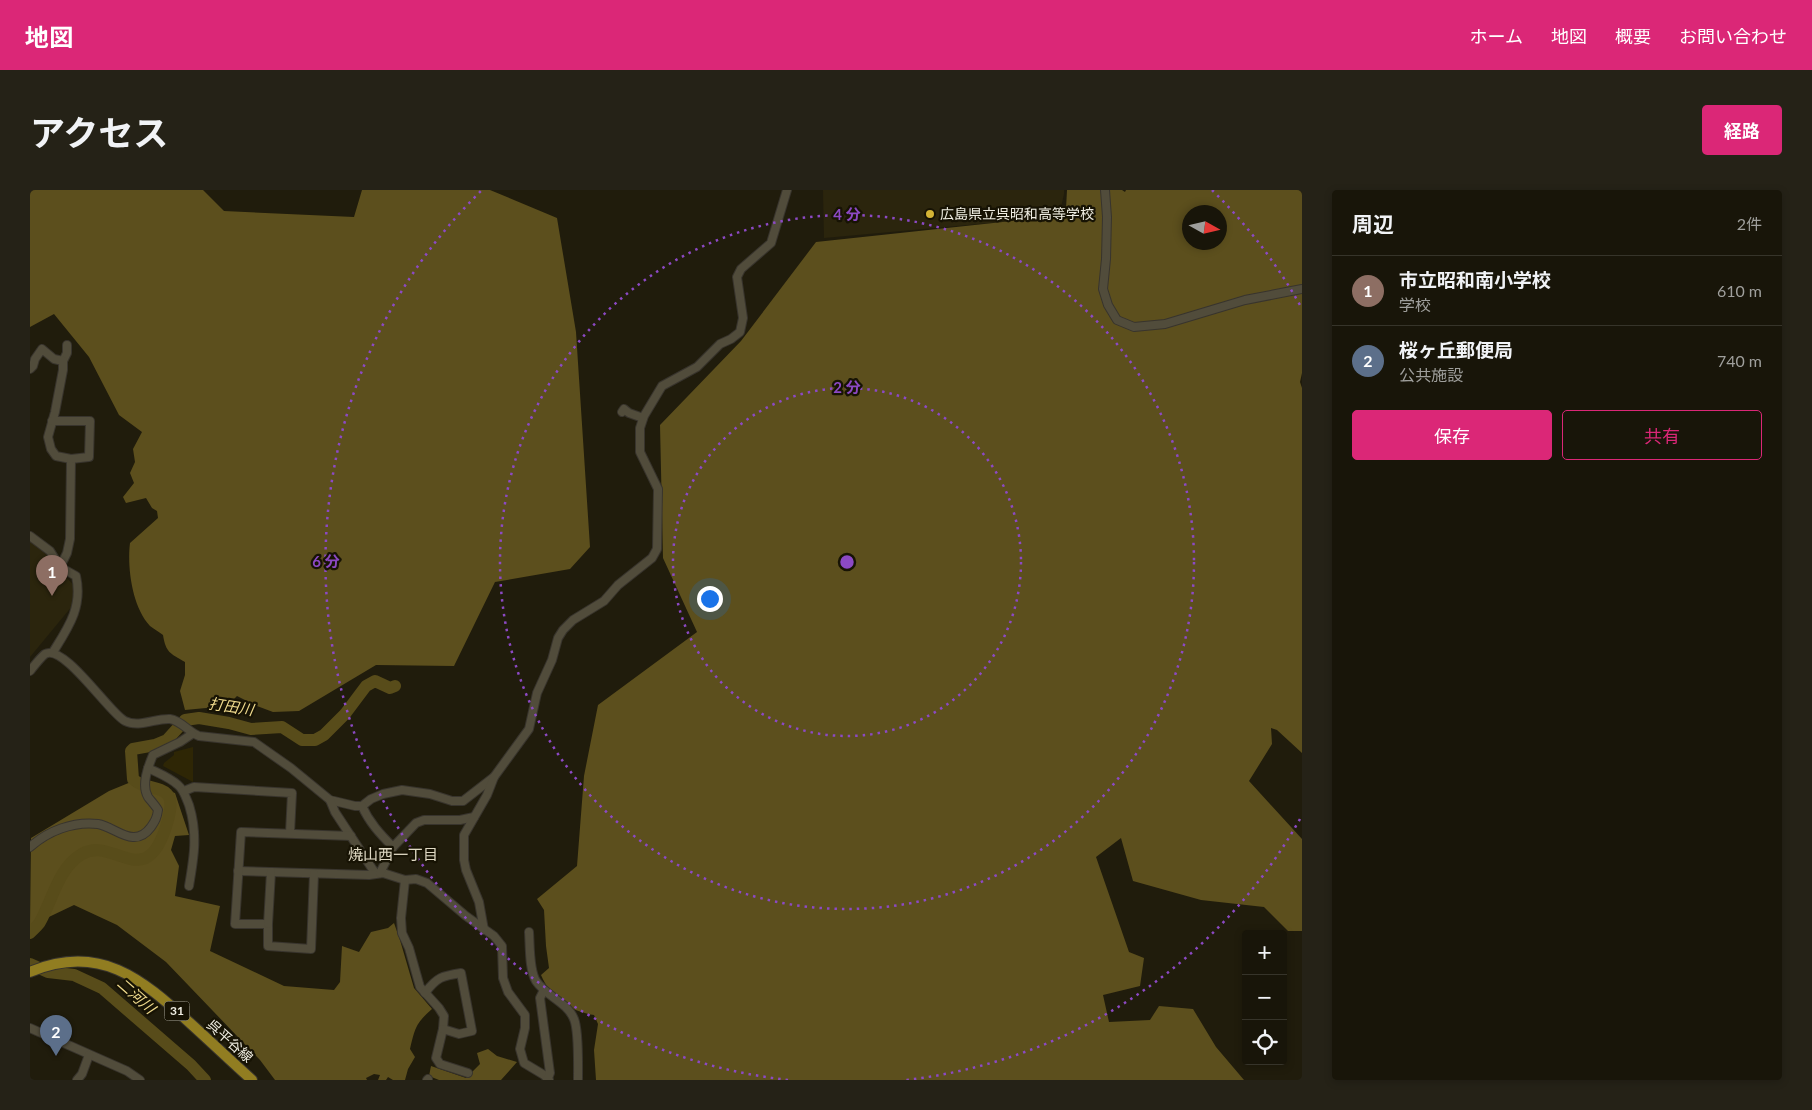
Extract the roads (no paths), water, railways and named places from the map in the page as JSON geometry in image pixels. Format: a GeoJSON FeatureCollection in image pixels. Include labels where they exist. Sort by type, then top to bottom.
{"type":"FeatureCollection","features":[{"type":"Feature","properties":{"kind":"main road","name":"呉平谷線"},"geometry":{"type":"LineString","coordinates":[[30,972],[56,963],[73,961],[89,962],[120,970],[131,975],[149,988],[252,1080]]}},
{"type":"Feature","properties":{"kind":"street"},"geometry":{"type":"LineString","coordinates":[[484,930],[479,902],[469,880],[464,860],[464,835],[487,795],[494,777],[529,729],[537,693],[552,660],[558,638],[563,630],[573,620],[604,600],[618,585],[652,558],[657,549],[658,489],[640,452],[640,428],[643,418],[662,386],[696,367],[720,344],[740,332],[743,318],[737,277],[741,269],[771,243],[787,190]]}},
{"type":"Feature","properties":{"kind":"street"},"geometry":{"type":"LineString","coordinates":[[1105,190],[1107,225],[1103,289],[1108,305],[1117,320],[1134,327],[1166,324],[1245,300],[1302,289]]}},
{"type":"Feature","properties":{"kind":"street"},"geometry":{"type":"LineString","coordinates":[[52,421],[90,421],[89,457],[71,459],[56,456],[51,449],[48,437],[63,370],[62,361],[67,353],[67,345]]}},
{"type":"Feature","properties":{"kind":"street"},"geometry":{"type":"LineString","coordinates":[[30,369],[42,349],[47,346],[54,358],[62,361]]}},
{"type":"Feature","properties":{"kind":"street"},"geometry":{"type":"LineString","coordinates":[[622,412],[624,409],[643,418]]}},
{"type":"Feature","properties":{"kind":"street"},"geometry":{"type":"LineString","coordinates":[[60,567],[67,553],[70,539],[71,459]]}},
{"type":"Feature","properties":{"kind":"street"},"geometry":{"type":"LineString","coordinates":[[30,536],[50,551],[60,567],[76,576],[79,588],[70,627],[53,652],[46,654],[30,671]]}},
{"type":"Feature","properties":{"kind":"street"},"geometry":{"type":"LineString","coordinates":[[53,652],[82,676],[124,721],[140,723],[168,719],[183,725],[192,734],[199,736],[254,742],[291,768],[330,800],[362,806],[371,798],[402,790],[430,794],[452,801],[463,800],[494,777]]}},
{"type":"Feature","properties":{"kind":"street"},"geometry":{"type":"LineString","coordinates":[[30,847],[64,827],[74,825],[97,824],[131,837],[147,832],[157,818],[158,810],[148,797],[145,787],[148,768],[153,755],[192,734]]}},
{"type":"Feature","properties":{"kind":"street"},"geometry":{"type":"LineString","coordinates":[[148,768],[165,776],[179,785],[184,791],[193,820],[195,840],[190,886]]}},
{"type":"Feature","properties":{"kind":"street"},"geometry":{"type":"LineString","coordinates":[[184,791],[194,787],[292,793],[290,832]]}},
{"type":"Feature","properties":{"kind":"street"},"geometry":{"type":"LineString","coordinates":[[330,800],[335,812],[378,873]]}},
{"type":"Feature","properties":{"kind":"street"},"geometry":{"type":"LineString","coordinates":[[362,806],[376,829],[393,847]]}},
{"type":"Feature","properties":{"kind":"street"},"geometry":{"type":"LineString","coordinates":[[378,873],[393,847],[416,824],[424,820],[460,820],[474,817]]}},
{"type":"Feature","properties":{"kind":"street"},"geometry":{"type":"LineString","coordinates":[[268,924],[235,924],[241,832],[275,834],[290,832],[298,835],[351,836]]}},
{"type":"Feature","properties":{"kind":"street"},"geometry":{"type":"LineString","coordinates":[[238,871],[369,875],[378,873],[405,880],[416,879],[431,885],[484,930],[494,936],[502,946],[502,970],[505,985],[508,992],[526,1015],[520,1049],[524,1063],[549,1079],[550,1073],[540,998],[544,990]]}},
{"type":"Feature","properties":{"kind":"street"},"geometry":{"type":"LineString","coordinates":[[271,872],[268,946],[311,949],[314,874]]}},
{"type":"Feature","properties":{"kind":"street"},"geometry":{"type":"LineString","coordinates":[[405,880],[400,918],[402,933],[409,948],[420,987],[444,1016],[436,1058],[440,1064],[468,1073]]}},
{"type":"Feature","properties":{"kind":"street"},"geometry":{"type":"LineString","coordinates":[[529,932],[533,973],[536,980],[544,990],[566,1008],[574,1019],[578,1047],[578,1080]]}},
{"type":"Feature","properties":{"kind":"street"},"geometry":{"type":"LineString","coordinates":[[425,993],[442,976],[461,973],[472,1031],[459,1034],[443,1029]]}},
{"type":"Feature","properties":{"kind":"street"},"geometry":{"type":"LineString","coordinates":[[30,1028],[126,1071],[140,1080]]}},
{"type":"Feature","properties":{"kind":"street"},"geometry":{"type":"LineString","coordinates":[[77,1080],[82,1074],[89,1055]]}},
{"type":"Feature","properties":{"kind":"waterway","name":"打田川"},"geometry":{"type":"LineString","coordinates":[[30,933],[40,922],[67,867],[82,854],[94,850],[140,860],[150,855],[160,843],[169,817],[170,799],[164,791],[133,779],[131,751],[133,749],[155,745],[167,740],[185,720],[199,718],[251,729],[282,727],[302,740],[315,740],[324,735],[345,714],[366,686],[375,681],[390,688],[395,686]]}},
{"type":"Feature","properties":{"kind":"waterway","name":"二河川"},"geometry":{"type":"LineString","coordinates":[[30,964],[48,972],[74,975],[102,988],[191,1065],[205,1080]]}},
{"type":"Feature","properties":{"kind":"place","name":"広島県立呉昭和高等学校"},"geometry":{"type":"Point","coordinates":[930,214]}},
{"type":"Feature","properties":{"kind":"place","name":"市立昭和南小学校"},"geometry":{"type":"Point","coordinates":[52,596]}},
{"type":"Feature","properties":{"kind":"place","name":"桜ヶ丘郵便局"},"geometry":{"type":"Point","coordinates":[56,1056]}},
{"type":"Feature","properties":{"kind":"district","name":"焼山西一丁目"},"geometry":{"type":"Point","coordinates":[393,855]}}]}
